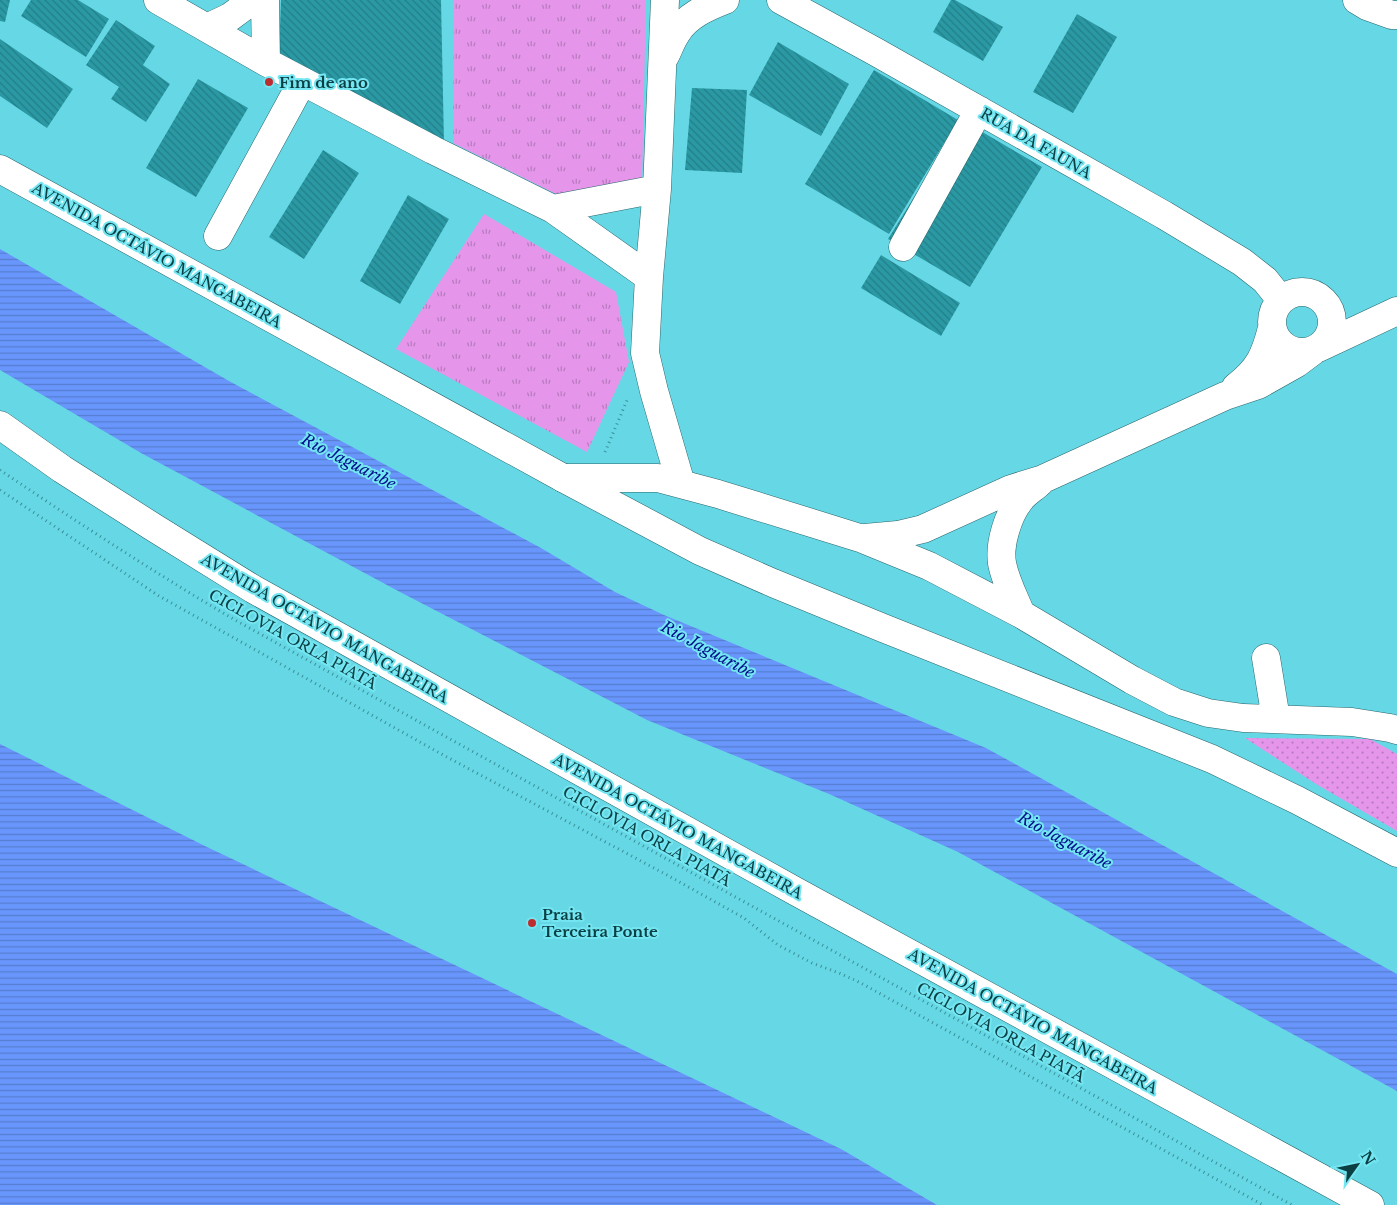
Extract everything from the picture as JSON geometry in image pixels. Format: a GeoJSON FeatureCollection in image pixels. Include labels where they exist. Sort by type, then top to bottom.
{"type":"FeatureCollection","features":[{"type":"Feature","properties":{"kind":"street"},"geometry":{"type":"LineString","coordinates":[[158,0],[302,82],[432,150],[553,209],[649,277]]}},
{"type":"Feature","properties":{"kind":"street"},"geometry":{"type":"LineString","coordinates":[[207,28],[230,17],[253,0]]}},
{"type":"Feature","properties":{"kind":"street"},"geometry":{"type":"LineString","coordinates":[[265,0],[266,62]]}},
{"type":"Feature","properties":{"kind":"street"},"geometry":{"type":"LineString","coordinates":[[665,0],[657,189],[649,277],[645,353],[654,391],[682,484]]}},
{"type":"Feature","properties":{"kind":"street"},"geometry":{"type":"LineString","coordinates":[[663,61],[676,33],[691,17],[725,0]]}},
{"type":"Feature","properties":{"kind":"street","name":"RUA DA FAUNA"},"geometry":{"type":"LineString","coordinates":[[781,0],[1164,215],[1242,262],[1264,280],[1281,300]]}},
{"type":"Feature","properties":{"kind":"street"},"geometry":{"type":"LineString","coordinates":[[1357,0],[1367,6],[1397,15]]}},
{"type":"Feature","properties":{"kind":"street"},"geometry":{"type":"LineString","coordinates":[[218,236],[302,82]]}},
{"type":"Feature","properties":{"kind":"street"},"geometry":{"type":"LineString","coordinates":[[902,247],[979,110]]}},
{"type":"Feature","properties":{"kind":"street","name":"AVENIDA OCTÁVIO MANGABEIRA"},"geometry":{"type":"LineString","coordinates":[[0,169],[563,478],[708,554],[883,628],[1212,759],[1297,800],[1397,853]]}},
{"type":"Feature","properties":{"kind":"street"},"geometry":{"type":"LineString","coordinates":[[553,209],[657,189]]}},
{"type":"Feature","properties":{"kind":"street"},"geometry":{"type":"LineString","coordinates":[[864,539],[898,535],[923,529],[1011,489],[1043,479],[1225,396],[1258,384],[1297,363],[1326,340],[1331,330],[1332,320],[1329,309],[1323,300],[1314,294],[1298,292],[1289,294],[1281,300],[1275,308],[1267,348],[1259,365],[1247,379],[1225,396]]}},
{"type":"Feature","properties":{"kind":"street"},"geometry":{"type":"LineString","coordinates":[[1272,328],[1276,338],[1283,346],[1292,351],[1303,352],[1316,349],[1397,311]]}},
{"type":"Feature","properties":{"kind":"street","name":"AVENIDA OCTÁVIO MANGABEIRA"},"geometry":{"type":"LineString","coordinates":[[0,425],[153,528],[253,589],[795,891],[1370,1205]]}},
{"type":"Feature","properties":{"kind":"street"},"geometry":{"type":"LineString","coordinates":[[563,478],[658,478],[718,494],[864,539],[929,566],[1021,614],[1098,661],[1174,702],[1208,713],[1243,718],[1352,722],[1397,730]]}},
{"type":"Feature","properties":{"kind":"street"},"geometry":{"type":"LineString","coordinates":[[1021,614],[1008,584],[1002,562],[1002,541],[1008,521],[1020,500],[1043,479]]}},
{"type":"Feature","properties":{"kind":"street"},"geometry":{"type":"LineString","coordinates":[[1266,658],[1276,719]]}},
{"type":"Feature","properties":{"kind":"path"},"geometry":{"type":"LineString","coordinates":[[594,478],[629,395]]}},
{"type":"Feature","properties":{"kind":"path","name":"CICLOVIA ORLA PIATÃ"},"geometry":{"type":"LineString","coordinates":[[0,470],[146,566],[235,620],[1292,1205]]}},
{"type":"Feature","properties":{"kind":"path"},"geometry":{"type":"LineString","coordinates":[[0,490],[159,596],[226,635],[744,918],[786,949],[812,963],[859,982],[1263,1205]]}},
{"type":"Feature","properties":{"kind":"green space"},"geometry":{"type":"Polygon","coordinates":[[[454,0],[646,0],[642,182],[564,198],[453,143],[454,0]]]}},
{"type":"Feature","properties":{"kind":"green space"},"geometry":{"type":"Polygon","coordinates":[[[484,214],[616,292],[629,362],[587,452],[396,349],[484,214]]]}},
{"type":"Feature","properties":{"kind":"green space"},"geometry":{"type":"Polygon","coordinates":[[[1245,738],[1370,739],[1397,754],[1397,831],[1316,784],[1245,738]]]}},
{"type":"Feature","properties":{"kind":"water","name":"Rio Jaguaribe"},"geometry":{"type":"Polygon","coordinates":[[[0,249],[229,381],[541,548],[615,592],[664,615],[986,748],[1397,974],[1397,1091],[958,852],[829,794],[647,720],[400,592],[141,453],[0,370],[0,249]]]}},
{"type":"Feature","properties":{"kind":"water"},"geometry":{"type":"Polygon","coordinates":[[[0,744],[207,847],[841,1149],[937,1205],[0,1205],[0,744]]]}},
{"type":"Feature","properties":{"kind":"building"},"geometry":{"type":"Polygon","coordinates":[[[0,0],[10,0],[5,22],[0,21],[0,0]]]}},
{"type":"Feature","properties":{"kind":"building"},"geometry":{"type":"Polygon","coordinates":[[[31,0],[78,0],[109,19],[86,57],[21,16],[31,0]]]}},
{"type":"Feature","properties":{"kind":"building"},"geometry":{"type":"Polygon","coordinates":[[[281,0],[441,0],[444,143],[279,54],[281,0]]]}},
{"type":"Feature","properties":{"kind":"building"},"geometry":{"type":"Polygon","coordinates":[[[951,0],[955,0],[1003,27],[983,61],[933,32],[951,0]]]}},
{"type":"Feature","properties":{"kind":"building"},"geometry":{"type":"Polygon","coordinates":[[[1077,14],[1117,37],[1073,113],[1033,92],[1077,14]]]}},
{"type":"Feature","properties":{"kind":"building"},"geometry":{"type":"Polygon","coordinates":[[[116,20],[155,46],[143,65],[170,84],[146,122],[111,99],[119,87],[86,65],[116,20]]]}},
{"type":"Feature","properties":{"kind":"building"},"geometry":{"type":"Polygon","coordinates":[[[0,39],[73,89],[47,128],[0,96],[0,39]]]}},
{"type":"Feature","properties":{"kind":"building"},"geometry":{"type":"Polygon","coordinates":[[[778,42],[849,84],[821,136],[749,95],[778,42]]]}},
{"type":"Feature","properties":{"kind":"building"},"geometry":{"type":"Polygon","coordinates":[[[874,70],[958,120],[889,234],[805,184],[874,70]]]}},
{"type":"Feature","properties":{"kind":"building"},"geometry":{"type":"Polygon","coordinates":[[[198,79],[248,108],[196,197],[146,168],[198,79]]]}},
{"type":"Feature","properties":{"kind":"building"},"geometry":{"type":"Polygon","coordinates":[[[692,88],[747,90],[742,173],[685,170],[692,88]]]}},
{"type":"Feature","properties":{"kind":"building"},"geometry":{"type":"Polygon","coordinates":[[[962,120],[1042,167],[970,287],[888,239],[962,120]]]}},
{"type":"Feature","properties":{"kind":"building"},"geometry":{"type":"Polygon","coordinates":[[[323,150],[359,173],[304,259],[269,237],[323,150]]]}},
{"type":"Feature","properties":{"kind":"building"},"geometry":{"type":"Polygon","coordinates":[[[408,195],[449,219],[400,304],[360,281],[408,195]]]}},
{"type":"Feature","properties":{"kind":"building"},"geometry":{"type":"Polygon","coordinates":[[[881,255],[960,303],[941,336],[861,288],[881,255]]]}},
{"type":"Feature","properties":{"kind":"place","name":"Fim de ano"},"geometry":{"type":"Point","coordinates":[269,82]}},
{"type":"Feature","properties":{"kind":"place","name":"Praia Terceira Ponte"},"geometry":{"type":"Point","coordinates":[532,923]}}]}
